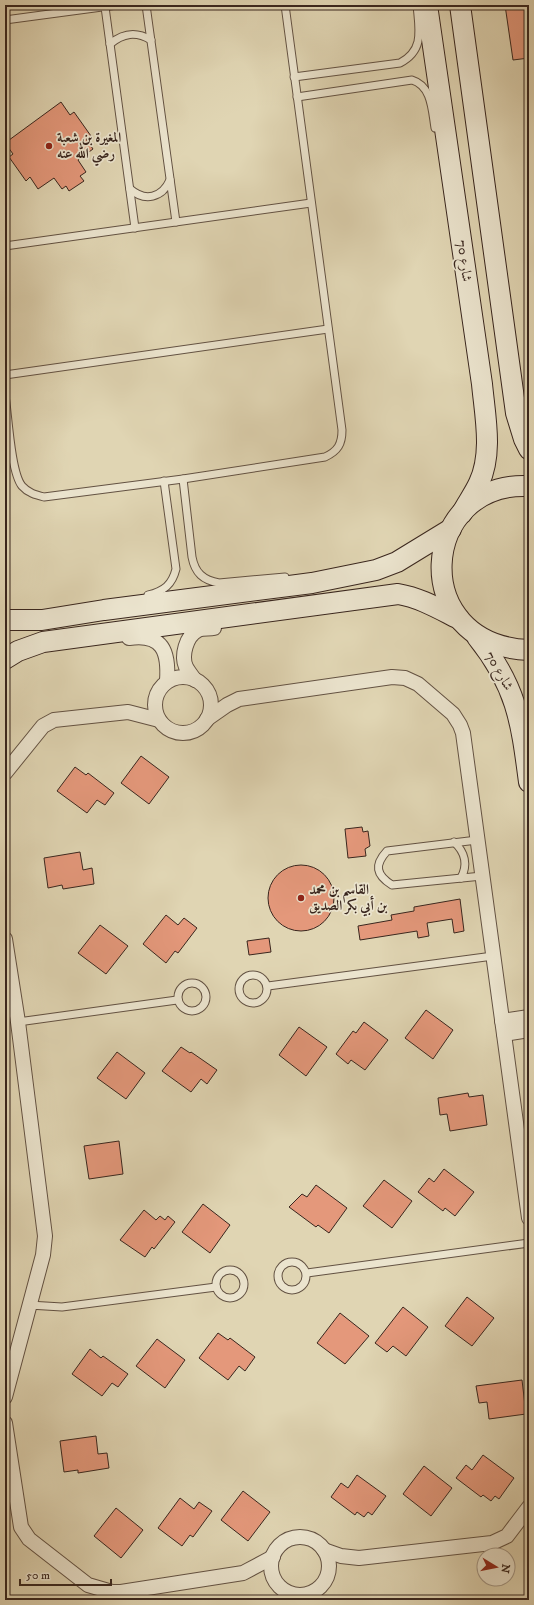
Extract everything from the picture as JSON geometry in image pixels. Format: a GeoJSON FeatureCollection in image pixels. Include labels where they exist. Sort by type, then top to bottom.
{"type":"FeatureCollection","features":[{"type":"Feature","properties":{"kind":"main road","name":"شارع 70"},"geometry":{"type":"LineString","coordinates":[[427,5],[482,384],[487,435],[484,466],[479,483],[456,521],[442,551],[441,575],[447,598],[459,619]]}},
{"type":"Feature","properties":{"kind":"main road"},"geometry":{"type":"LineString","coordinates":[[460,5],[516,413],[524,439],[529,448]]}},
{"type":"Feature","properties":{"kind":"main road"},"geometry":{"type":"LineString","coordinates":[[5,620],[42,620],[301,579],[376,570],[397,562],[456,521],[477,500],[494,491],[507,487],[529,486]]}},
{"type":"Feature","properties":{"kind":"main road"},"geometry":{"type":"LineString","coordinates":[[5,659],[18,651],[43,642],[80,636],[254,615],[398,594],[412,597],[427,603],[459,619],[474,634],[491,644],[510,649],[529,650]]}},
{"type":"Feature","properties":{"kind":"main road","name":"شارع 70"},"geometry":{"type":"LineString","coordinates":[[474,634],[492,655],[506,679],[516,704],[522,731],[529,782]]}},
{"type":"Feature","properties":{"kind":"street"},"geometry":{"type":"LineString","coordinates":[[239,700],[227,698],[207,691],[195,680],[186,667],[184,660],[185,646],[193,634],[198,630],[239,624],[254,615]]}},
{"type":"Feature","properties":{"kind":"street"},"geometry":{"type":"LineString","coordinates":[[80,636],[93,642],[100,643],[141,636],[152,640],[162,647],[166,654],[168,662],[168,681]]}},
{"type":"Feature","properties":{"kind":"street"},"geometry":{"type":"LineString","coordinates":[[5,773],[43,726],[54,720],[128,712],[143,705],[156,695],[168,681],[181,677],[195,680]]}},
{"type":"Feature","properties":{"kind":"street"},"geometry":{"type":"LineString","coordinates":[[156,695],[155,708],[159,720],[164,727],[179,733],[195,730],[207,719],[227,705],[239,700],[392,677],[405,678],[418,684],[453,714],[460,725],[478,840],[529,1218]]}},
{"type":"Feature","properties":{"kind":"street"},"geometry":{"type":"LineString","coordinates":[[207,691],[211,705],[207,719]]}},
{"type":"Feature","properties":{"kind":"street"},"geometry":{"type":"LineString","coordinates":[[128,712],[159,720]]}},
{"type":"Feature","properties":{"kind":"street"},"geometry":{"type":"LineString","coordinates":[[5,1397],[28,1305],[43,1255],[45,1236],[18,1022],[6,948]]}},
{"type":"Feature","properties":{"kind":"street"},"geometry":{"type":"LineString","coordinates":[[503,1027],[529,1017]]}},
{"type":"Feature","properties":{"kind":"street"},"geometry":{"type":"LineString","coordinates":[[503,1027],[529,1030]]}},
{"type":"Feature","properties":{"kind":"street"},"geometry":{"type":"LineString","coordinates":[[5,1423],[22,1527],[29,1539],[88,1585],[106,1591],[121,1592],[243,1573],[273,1558]]}},
{"type":"Feature","properties":{"kind":"street"},"geometry":{"type":"LineString","coordinates":[[324,1550],[341,1556],[359,1558],[497,1542],[507,1536],[529,1507]]}},
{"type":"Feature","properties":{"kind":"street"},"geometry":{"type":"LineString","coordinates":[[286,1591],[271,1566],[273,1558],[280,1545],[293,1538],[307,1538],[314,1540],[324,1550],[329,1562],[328,1575]]}},
{"type":"Feature","properties":{"kind":"street"},"geometry":{"type":"LineString","coordinates":[[243,1573],[260,1576],[286,1591],[298,1595],[316,1595],[328,1575],[342,1565],[359,1558]]}},
{"type":"Feature","properties":{"kind":"lane"},"geometry":{"type":"LineString","coordinates":[[5,20],[117,5]]}},
{"type":"Feature","properties":{"kind":"lane"},"geometry":{"type":"LineString","coordinates":[[146,5],[176,222]]}},
{"type":"Feature","properties":{"kind":"lane"},"geometry":{"type":"LineString","coordinates":[[5,395],[17,478],[28,492],[44,497],[164,482],[325,457],[335,452],[342,442],[342,430],[285,5]]}},
{"type":"Feature","properties":{"kind":"lane"},"geometry":{"type":"LineString","coordinates":[[294,77],[400,64],[409,59],[419,42],[417,5]]}},
{"type":"Feature","properties":{"kind":"lane"},"geometry":{"type":"LineString","coordinates":[[105,7],[136,228]]}},
{"type":"Feature","properties":{"kind":"lane"},"geometry":{"type":"LineString","coordinates":[[110,44],[116,39],[130,34],[144,36],[151,40]]}},
{"type":"Feature","properties":{"kind":"lane"},"geometry":{"type":"LineString","coordinates":[[297,97],[412,80],[420,83],[426,88],[436,134]]}},
{"type":"Feature","properties":{"kind":"lane"},"geometry":{"type":"LineString","coordinates":[[442,163],[447,179],[453,188]]}},
{"type":"Feature","properties":{"kind":"lane"},"geometry":{"type":"LineString","coordinates":[[130,189],[140,196],[153,197],[161,194],[167,188],[170,180]]}},
{"type":"Feature","properties":{"kind":"lane"},"geometry":{"type":"LineString","coordinates":[[5,246],[311,203]]}},
{"type":"Feature","properties":{"kind":"lane"},"geometry":{"type":"LineString","coordinates":[[5,375],[328,329]]}},
{"type":"Feature","properties":{"kind":"lane"},"geometry":{"type":"LineString","coordinates":[[183,479],[192,557],[194,567],[200,576],[208,581],[219,583],[301,579]]}},
{"type":"Feature","properties":{"kind":"lane"},"geometry":{"type":"LineString","coordinates":[[104,610],[112,605],[160,592],[168,586],[173,578],[176,569],[164,482]]}},
{"type":"Feature","properties":{"kind":"lane"},"geometry":{"type":"LineString","coordinates":[[478,840],[387,851],[380,859],[378,869],[382,879],[392,884],[482,876]]}},
{"type":"Feature","properties":{"kind":"lane"},"geometry":{"type":"LineString","coordinates":[[454,842],[459,847],[465,859],[461,878]]}},
{"type":"Feature","properties":{"kind":"lane"},"geometry":{"type":"LineString","coordinates":[[268,986],[493,956]]}},
{"type":"Feature","properties":{"kind":"lane"},"geometry":{"type":"LineString","coordinates":[[250,975],[258,975],[268,986],[267,994],[263,1000],[256,1004],[249,1003],[242,999],[239,992],[240,984],[244,978],[250,975]]}},
{"type":"Feature","properties":{"kind":"lane"},"geometry":{"type":"LineString","coordinates":[[189,982],[196,983],[203,987],[206,994],[206,1002],[201,1008],[194,1011],[187,1011],[177,1000],[178,992],[182,986],[189,982]]}},
{"type":"Feature","properties":{"kind":"lane"},"geometry":{"type":"LineString","coordinates":[[18,1022],[177,1000]]}},
{"type":"Feature","properties":{"kind":"lane"},"geometry":{"type":"LineString","coordinates":[[307,1273],[529,1243]]}},
{"type":"Feature","properties":{"kind":"lane"},"geometry":{"type":"LineString","coordinates":[[290,1262],[297,1262],[307,1273],[306,1281],[302,1287],[295,1291],[288,1290],[281,1286],[278,1279],[278,1272],[283,1265],[290,1262]]}},
{"type":"Feature","properties":{"kind":"lane"},"geometry":{"type":"LineString","coordinates":[[228,1270],[235,1270],[242,1274],[245,1281],[244,1289],[240,1295],[233,1298],[226,1298],[219,1294],[216,1287],[217,1279],[221,1273],[228,1270]]}},
{"type":"Feature","properties":{"kind":"lane"},"geometry":{"type":"LineString","coordinates":[[28,1305],[62,1307],[216,1287]]}},
{"type":"Feature","properties":{"kind":"building"},"geometry":{"type":"Polygon","coordinates":[[[505,5],[529,5],[529,58],[513,60],[505,5]]]}},
{"type":"Feature","properties":{"kind":"building","name":"المغيرة بن شعبة رضي الله عنه"},"geometry":{"type":"Polygon","coordinates":[[[61,102],[70,115],[74,112],[91,136],[86,139],[93,149],[78,160],[86,172],[80,176],[84,181],[69,191],[66,186],[62,189],[54,178],[38,189],[30,177],[26,181],[9,157],[13,154],[5,143],[61,102]]]}},
{"type":"Feature","properties":{"kind":"building"},"geometry":{"type":"Polygon","coordinates":[[[141,756],[169,777],[149,804],[121,783],[141,756]]]}},
{"type":"Feature","properties":{"kind":"building"},"geometry":{"type":"Polygon","coordinates":[[[75,767],[86,775],[88,773],[114,793],[105,805],[97,800],[87,813],[57,791],[75,767]]]}},
{"type":"Feature","properties":{"kind":"building"},"geometry":{"type":"Polygon","coordinates":[[[362,827],[363,832],[368,831],[370,846],[365,849],[366,856],[348,858],[345,829],[362,827]]]}},
{"type":"Feature","properties":{"kind":"building"},"geometry":{"type":"Polygon","coordinates":[[[80,852],[83,870],[92,868],[94,884],[63,889],[62,885],[48,888],[44,858],[80,852]]]}},
{"type":"Feature","properties":{"kind":"building","name":"القاسم بن محمد بن أبي بكر الصديق"},"geometry":{"type":"Polygon","coordinates":[[[295,865],[307,865],[319,870],[329,880],[334,892],[332,911],[319,926],[307,931],[295,931],[283,926],[273,916],[268,904],[268,892],[273,880],[283,870],[295,865]]]}},
{"type":"Feature","properties":{"kind":"building"},"geometry":{"type":"Polygon","coordinates":[[[460,899],[464,931],[454,933],[452,919],[427,923],[429,936],[418,938],[417,931],[360,940],[358,926],[392,920],[391,915],[414,911],[414,907],[460,899]]]}},
{"type":"Feature","properties":{"kind":"building"},"geometry":{"type":"Polygon","coordinates":[[[166,915],[178,925],[184,918],[197,928],[178,953],[175,951],[166,963],[143,944],[166,915]]]}},
{"type":"Feature","properties":{"kind":"building"},"geometry":{"type":"Polygon","coordinates":[[[100,925],[128,946],[106,974],[78,953],[100,925]]]}},
{"type":"Feature","properties":{"kind":"building"},"geometry":{"type":"Polygon","coordinates":[[[269,938],[271,952],[249,955],[247,941],[269,938]]]}},
{"type":"Feature","properties":{"kind":"building"},"geometry":{"type":"Polygon","coordinates":[[[426,1010],[453,1030],[433,1059],[405,1038],[426,1010]]]}},
{"type":"Feature","properties":{"kind":"building"},"geometry":{"type":"Polygon","coordinates":[[[364,1022],[388,1040],[365,1070],[351,1060],[348,1064],[336,1054],[353,1031],[356,1033],[364,1022]]]}},
{"type":"Feature","properties":{"kind":"building"},"geometry":{"type":"Polygon","coordinates":[[[299,1027],[327,1047],[306,1076],[279,1055],[299,1027]]]}},
{"type":"Feature","properties":{"kind":"building"},"geometry":{"type":"Polygon","coordinates":[[[181,1047],[217,1070],[207,1084],[201,1079],[191,1092],[162,1071],[181,1047]]]}},
{"type":"Feature","properties":{"kind":"building"},"geometry":{"type":"Polygon","coordinates":[[[117,1052],[145,1073],[126,1099],[97,1078],[117,1052]]]}},
{"type":"Feature","properties":{"kind":"building"},"geometry":{"type":"Polygon","coordinates":[[[468,1093],[469,1097],[483,1095],[487,1125],[450,1131],[447,1114],[440,1115],[438,1098],[468,1093]]]}},
{"type":"Feature","properties":{"kind":"building"},"geometry":{"type":"Polygon","coordinates":[[[119,1141],[123,1174],[89,1179],[84,1146],[119,1141]]]}},
{"type":"Feature","properties":{"kind":"building"},"geometry":{"type":"Polygon","coordinates":[[[444,1169],[474,1192],[455,1216],[445,1208],[443,1211],[418,1192],[429,1178],[434,1182],[444,1169]]]}},
{"type":"Feature","properties":{"kind":"building"},"geometry":{"type":"Polygon","coordinates":[[[384,1180],[412,1201],[392,1228],[363,1206],[384,1180]]]}},
{"type":"Feature","properties":{"kind":"building"},"geometry":{"type":"Polygon","coordinates":[[[316,1185],[347,1208],[329,1233],[318,1225],[316,1227],[289,1207],[302,1194],[307,1197],[316,1185]]]}},
{"type":"Feature","properties":{"kind":"building"},"geometry":{"type":"Polygon","coordinates":[[[203,1204],[230,1225],[210,1253],[182,1232],[203,1204]]]}},
{"type":"Feature","properties":{"kind":"building"},"geometry":{"type":"Polygon","coordinates":[[[144,1210],[156,1220],[160,1216],[165,1220],[168,1216],[175,1222],[154,1249],[152,1247],[145,1257],[120,1240],[144,1210]]]}},
{"type":"Feature","properties":{"kind":"building"},"geometry":{"type":"Polygon","coordinates":[[[467,1297],[494,1318],[472,1346],[445,1326],[467,1297]]]}},
{"type":"Feature","properties":{"kind":"building"},"geometry":{"type":"Polygon","coordinates":[[[403,1307],[428,1327],[406,1356],[393,1346],[387,1352],[375,1343],[403,1307]]]}},
{"type":"Feature","properties":{"kind":"building"},"geometry":{"type":"Polygon","coordinates":[[[340,1313],[369,1336],[345,1364],[317,1343],[340,1313]]]}},
{"type":"Feature","properties":{"kind":"building"},"geometry":{"type":"Polygon","coordinates":[[[218,1333],[228,1340],[230,1338],[255,1357],[245,1371],[239,1366],[228,1380],[199,1358],[218,1333]]]}},
{"type":"Feature","properties":{"kind":"building"},"geometry":{"type":"Polygon","coordinates":[[[157,1339],[185,1360],[165,1388],[136,1366],[157,1339]]]}},
{"type":"Feature","properties":{"kind":"building"},"geometry":{"type":"Polygon","coordinates":[[[90,1349],[101,1358],[103,1356],[128,1374],[118,1387],[112,1383],[102,1396],[72,1374],[90,1349]]]}},
{"type":"Feature","properties":{"kind":"building"},"geometry":{"type":"Polygon","coordinates":[[[522,1380],[526,1414],[489,1419],[487,1402],[479,1403],[476,1386],[522,1380]]]}},
{"type":"Feature","properties":{"kind":"building"},"geometry":{"type":"Polygon","coordinates":[[[96,1436],[98,1454],[107,1453],[109,1468],[78,1473],[78,1470],[64,1472],[60,1441],[96,1436]]]}},
{"type":"Feature","properties":{"kind":"building"},"geometry":{"type":"Polygon","coordinates":[[[483,1455],[514,1478],[499,1499],[495,1496],[491,1501],[483,1495],[481,1497],[456,1478],[466,1465],[472,1470],[483,1455]]]}},
{"type":"Feature","properties":{"kind":"building"},"geometry":{"type":"Polygon","coordinates":[[[424,1466],[452,1488],[431,1516],[403,1494],[424,1466]]]}},
{"type":"Feature","properties":{"kind":"building"},"geometry":{"type":"Polygon","coordinates":[[[357,1475],[386,1496],[372,1515],[368,1512],[364,1517],[357,1512],[355,1515],[331,1497],[341,1483],[348,1488],[357,1475]]]}},
{"type":"Feature","properties":{"kind":"building"},"geometry":{"type":"Polygon","coordinates":[[[243,1491],[270,1512],[248,1541],[221,1520],[243,1491]]]}},
{"type":"Feature","properties":{"kind":"building"},"geometry":{"type":"Polygon","coordinates":[[[180,1498],[194,1509],[199,1502],[212,1511],[193,1537],[190,1535],[182,1546],[158,1528],[180,1498]]]}},
{"type":"Feature","properties":{"kind":"building"},"geometry":{"type":"Polygon","coordinates":[[[116,1508],[143,1530],[121,1558],[94,1536],[116,1508]]]}},
{"type":"Feature","properties":{"kind":"place","name":"المغيرة بن شعبة رضي الله عنه"},"geometry":{"type":"Point","coordinates":[49,146]}},
{"type":"Feature","properties":{"kind":"place","name":"القاسم بن محمد بن أبي بكر الصديق"},"geometry":{"type":"Point","coordinates":[301,898]}}]}
